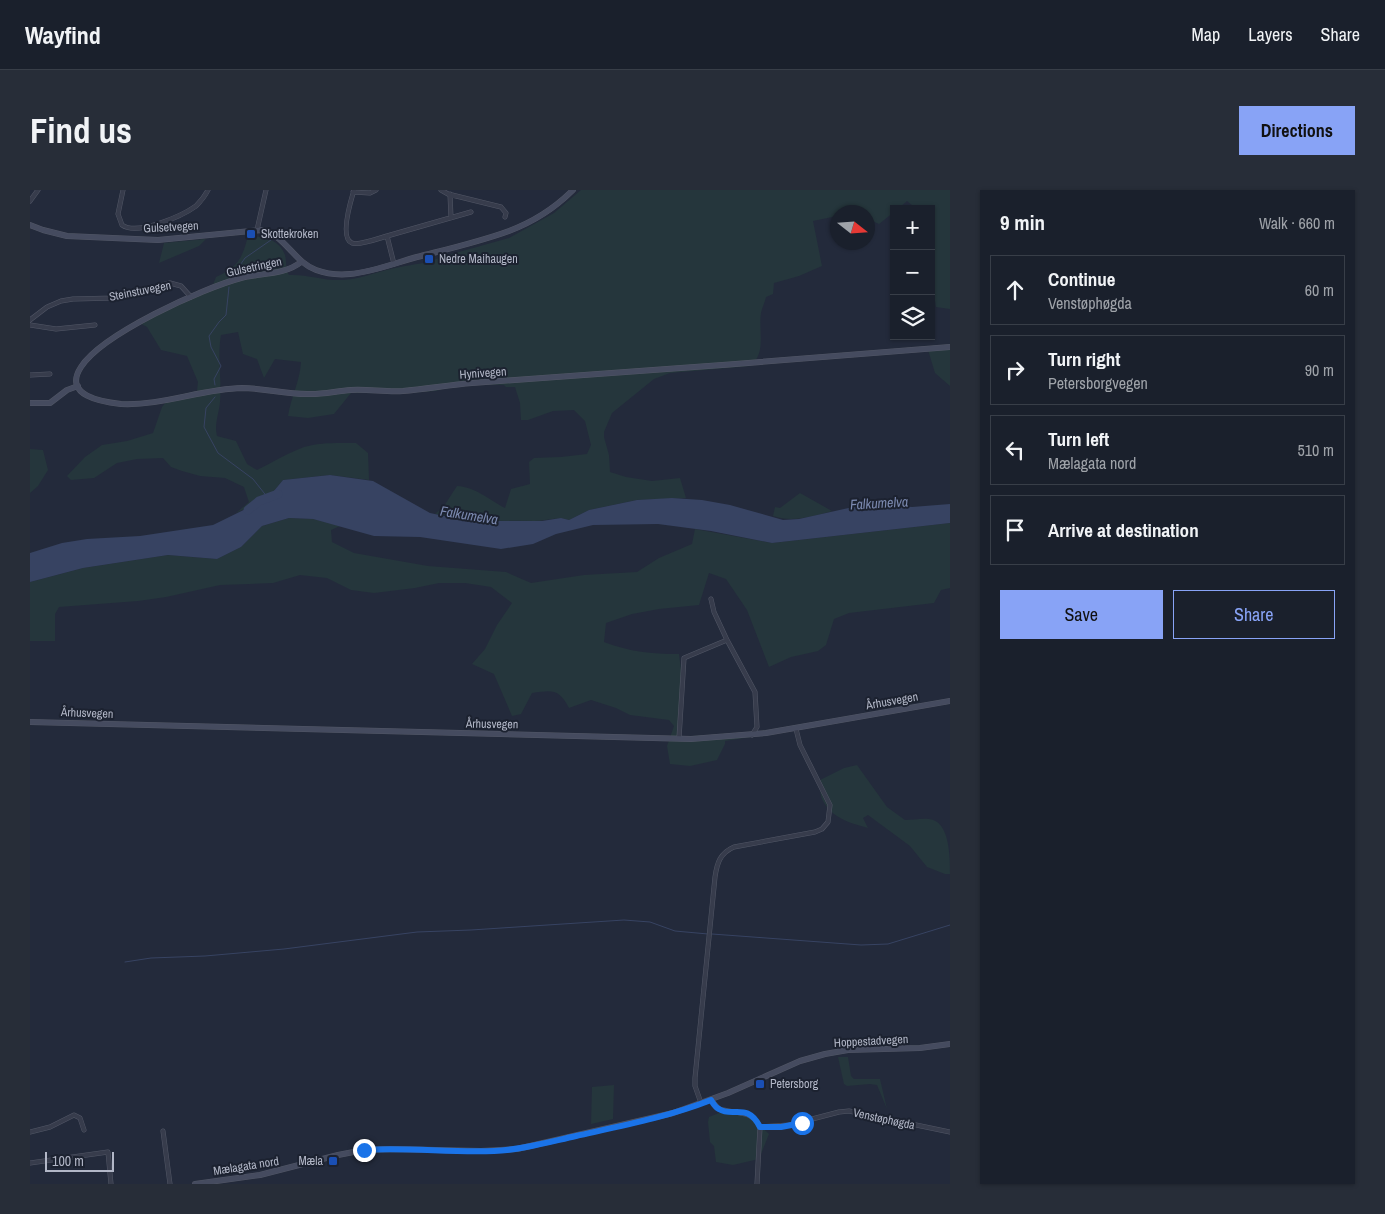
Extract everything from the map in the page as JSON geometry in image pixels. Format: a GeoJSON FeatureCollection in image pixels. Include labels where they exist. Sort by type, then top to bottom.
{"type":"FeatureCollection","features":[{"type":"Feature","properties":{"kind":"street"},"geometry":{"type":"LineString","coordinates":[[30,201],[38,190]]}},
{"type":"Feature","properties":{"kind":"street"},"geometry":{"type":"LineString","coordinates":[[123,190],[118,218],[122,225],[131,229],[150,226],[182,214],[199,203],[208,190]]}},
{"type":"Feature","properties":{"kind":"street"},"geometry":{"type":"LineString","coordinates":[[266,190],[257,230],[265,231],[275,236],[302,262],[320,271],[341,274],[360,272],[394,264],[509,232],[547,211],[573,190]]}},
{"type":"Feature","properties":{"kind":"street"},"geometry":{"type":"LineString","coordinates":[[376,190],[370,193],[354,191],[346,224],[346,232],[352,243],[358,244],[471,212]]}},
{"type":"Feature","properties":{"kind":"street"},"geometry":{"type":"LineString","coordinates":[[441,190],[501,207],[506,212],[505,217]]}},
{"type":"Feature","properties":{"kind":"street"},"geometry":{"type":"LineString","coordinates":[[451,218],[453,193]]}},
{"type":"Feature","properties":{"kind":"street","name":"Gulsetvegen"},"geometry":{"type":"LineString","coordinates":[[30,225],[67,236],[158,240],[257,230]]}},
{"type":"Feature","properties":{"kind":"street"},"geometry":{"type":"LineString","coordinates":[[387,236],[394,264]]}},
{"type":"Feature","properties":{"kind":"street","name":"Gulsetringen"},"geometry":{"type":"LineString","coordinates":[[78,386],[79,370],[92,355],[138,323],[229,281],[287,270],[302,262]]}},
{"type":"Feature","properties":{"kind":"street","name":"Steinstuvegen"},"geometry":{"type":"LineString","coordinates":[[30,320],[47,307],[60,301],[114,298],[170,283],[181,286],[191,298]]}},
{"type":"Feature","properties":{"kind":"street"},"geometry":{"type":"LineString","coordinates":[[30,325],[56,329],[95,326]]}},
{"type":"Feature","properties":{"kind":"street","name":"Hynivegen"},"geometry":{"type":"LineString","coordinates":[[78,386],[85,396],[92,399],[127,404],[231,388],[256,388],[310,394],[348,390],[402,391],[469,383],[571,377],[950,347]]}},
{"type":"Feature","properties":{"kind":"street"},"geometry":{"type":"LineString","coordinates":[[30,375],[50,374]]}},
{"type":"Feature","properties":{"kind":"street"},"geometry":{"type":"LineString","coordinates":[[30,403],[50,403],[68,390],[78,386]]}},
{"type":"Feature","properties":{"kind":"street"},"geometry":{"type":"LineString","coordinates":[[711,599],[714,612],[754,692],[757,727],[752,735]]}},
{"type":"Feature","properties":{"kind":"street"},"geometry":{"type":"LineString","coordinates":[[679,738],[684,658],[727,640]]}},
{"type":"Feature","properties":{"kind":"street","name":"Århusvegen"},"geometry":{"type":"LineString","coordinates":[[30,722],[679,738],[766,734],[950,701]]}},
{"type":"Feature","properties":{"kind":"street"},"geometry":{"type":"LineString","coordinates":[[757,727],[766,734]]}},
{"type":"Feature","properties":{"kind":"street"},"geometry":{"type":"LineString","coordinates":[[701,1104],[695,1086],[695,1078],[716,868],[720,858],[724,852],[734,847],[815,832],[822,829],[828,822],[830,805],[800,746],[796,729]]}},
{"type":"Feature","properties":{"kind":"street","name":"Hoppestadvegen"},"geometry":{"type":"LineString","coordinates":[[711,1100],[785,1067],[825,1054],[950,1044]]}},
{"type":"Feature","properties":{"kind":"street"},"geometry":{"type":"LineString","coordinates":[[711,1100],[716,1107],[722,1110],[744,1112],[757,1121],[760,1127],[757,1184]]}},
{"type":"Feature","properties":{"kind":"street","name":"Mælagata nord"},"geometry":{"type":"LineString","coordinates":[[195,1184],[260,1175],[364,1150],[481,1151],[517,1148],[648,1119],[711,1100]]}},
{"type":"Feature","properties":{"kind":"street","name":"Venstøphøgda"},"geometry":{"type":"LineString","coordinates":[[760,1127],[781,1127],[839,1112],[850,1111],[950,1132]]}},
{"type":"Feature","properties":{"kind":"street"},"geometry":{"type":"LineString","coordinates":[[30,1132],[50,1127],[74,1115],[80,1118],[84,1130]]}},
{"type":"Feature","properties":{"kind":"street"},"geometry":{"type":"LineString","coordinates":[[163,1131],[170,1184]]}},
{"type":"Feature","properties":{"kind":"street"},"geometry":{"type":"LineString","coordinates":[[30,1163],[108,1152],[112,1184]]}},
{"type":"Feature","properties":{"kind":"shaded area"},"geometry":{"type":"Polygon","coordinates":[[[581,190],[950,190],[950,309],[936,307],[935,301],[935,205],[912,205],[907,201],[902,205],[890,205],[890,215],[879,224],[875,222],[875,205],[830,205],[830,217],[813,221],[822,266],[799,276],[774,283],[773,294],[766,297],[761,313],[761,341],[758,355],[750,366],[670,373],[654,379],[612,413],[604,432],[609,455],[610,472],[626,477],[652,481],[680,478],[686,498],[637,500],[589,510],[569,520],[560,518],[534,521],[484,520],[435,514],[444,506],[457,486],[476,491],[505,508],[511,489],[530,484],[529,462],[534,458],[587,454],[591,445],[585,421],[574,410],[553,411],[528,420],[521,420],[520,403],[515,387],[477,384],[452,386],[436,391],[351,393],[334,414],[308,418],[288,416],[301,362],[275,359],[264,378],[257,359],[243,354],[238,332],[221,335],[219,352],[220,393],[216,423],[217,436],[236,441],[247,464],[257,470],[310,445],[356,443],[368,453],[369,480],[330,475],[283,480],[268,498],[236,513],[249,502],[244,487],[225,478],[200,476],[182,471],[171,467],[163,458],[137,459],[117,463],[94,478],[71,480],[67,476],[85,457],[102,445],[127,441],[153,433],[162,407],[170,397],[197,391],[198,382],[187,356],[161,350],[147,327],[136,321],[212,287],[216,277],[229,270],[238,261],[244,251],[248,236],[265,238],[279,245],[285,255],[289,275],[336,280],[350,279],[426,262],[509,238],[554,213],[581,190]]]}},
{"type":"Feature","properties":{"kind":"shaded area"},"geometry":{"type":"Polygon","coordinates":[[[206,239],[199,246],[159,263],[164,243],[206,239]]]}},
{"type":"Feature","properties":{"kind":"shaded area"},"geometry":{"type":"Polygon","coordinates":[[[950,346],[950,386],[935,373],[928,350],[950,346]]]}},
{"type":"Feature","properties":{"kind":"shaded area"},"geometry":{"type":"Polygon","coordinates":[[[30,449],[43,450],[48,470],[38,486],[30,493],[30,449]]]}},
{"type":"Feature","properties":{"kind":"shaded area"},"geometry":{"type":"Polygon","coordinates":[[[800,493],[833,511],[796,519],[773,516],[775,507],[780,508],[800,493]]]}},
{"type":"Feature","properties":{"kind":"shaded area"},"geometry":{"type":"Polygon","coordinates":[[[289,518],[313,519],[340,526],[331,530],[332,542],[354,553],[428,566],[506,572],[531,583],[584,575],[637,572],[659,558],[692,544],[695,529],[772,543],[950,523],[950,588],[941,590],[934,603],[849,613],[834,619],[826,645],[818,651],[791,657],[769,667],[747,610],[726,579],[709,573],[699,605],[632,614],[606,623],[604,642],[641,652],[679,654],[682,677],[678,737],[808,728],[725,741],[717,760],[690,766],[670,764],[667,746],[674,726],[669,720],[630,715],[616,708],[591,700],[569,708],[562,697],[550,691],[532,693],[521,714],[512,716],[494,674],[472,664],[485,649],[497,625],[512,603],[491,587],[465,583],[439,583],[374,593],[351,590],[327,578],[300,575],[273,583],[220,585],[138,601],[59,607],[55,614],[55,641],[30,641],[30,582],[83,568],[168,555],[217,559],[241,547],[262,526],[289,518]]]}},
{"type":"Feature","properties":{"kind":"shaded area"},"geometry":{"type":"Polygon","coordinates":[[[857,765],[887,807],[905,820],[929,819],[936,821],[941,826],[947,841],[950,874],[927,867],[910,846],[868,815],[863,818],[868,828],[842,819],[830,811],[821,797],[820,780],[844,768],[857,765]]]}},
{"type":"Feature","properties":{"kind":"shaded area"},"geometry":{"type":"Polygon","coordinates":[[[838,1057],[848,1057],[851,1076],[854,1079],[880,1079],[887,1109],[877,1085],[847,1086],[844,1084],[838,1057]]]}},
{"type":"Feature","properties":{"kind":"shaded area"},"geometry":{"type":"Polygon","coordinates":[[[614,1085],[613,1119],[591,1124],[592,1087],[614,1085]]]}},
{"type":"Feature","properties":{"kind":"shaded area"},"geometry":{"type":"Polygon","coordinates":[[[719,1113],[742,1115],[752,1119],[769,1134],[759,1159],[733,1165],[716,1162],[714,1146],[710,1142],[708,1122],[709,1117],[719,1113]]]}},
{"type":"Feature","properties":{"kind":"water"},"geometry":{"type":"Polygon","coordinates":[[[330,475],[373,481],[430,513],[480,521],[542,521],[561,518],[569,520],[589,510],[637,500],[672,498],[702,500],[730,505],[783,520],[799,519],[871,503],[912,507],[950,504],[950,523],[772,543],[711,531],[658,524],[593,525],[556,534],[533,544],[501,549],[420,537],[374,536],[313,519],[289,518],[262,526],[241,547],[217,559],[168,555],[83,568],[30,582],[30,553],[62,543],[87,539],[140,536],[213,525],[268,498],[283,480],[330,475]]]}},
{"type":"Feature","properties":{"kind":"waterway"},"geometry":{"type":"LineString","coordinates":[[236,271],[245,258],[271,240]]}},
{"type":"Feature","properties":{"kind":"waterway"},"geometry":{"type":"LineString","coordinates":[[215,385],[214,379],[221,366],[211,347],[209,336],[226,315],[229,287]]}},
{"type":"Feature","properties":{"kind":"waterway"},"geometry":{"type":"LineString","coordinates":[[215,397],[206,408],[204,427],[218,453],[253,479],[268,498]]}},
{"type":"Feature","properties":{"kind":"waterway","name":"Falkumelva"},"geometry":{"type":"LineString","coordinates":[[248,510],[259,501],[278,494]]}},
{"type":"Feature","properties":{"kind":"waterway"},"geometry":{"type":"LineString","coordinates":[[125,962],[151,958],[205,956],[284,949],[417,932],[624,920],[650,922],[675,931],[708,934]]}},
{"type":"Feature","properties":{"kind":"waterway"},"geometry":{"type":"LineString","coordinates":[[712,934],[861,945],[888,944],[950,925]]}},
{"type":"Feature","properties":{"kind":"place","name":"Skottekroken"},"geometry":{"type":"Point","coordinates":[251,234]}},
{"type":"Feature","properties":{"kind":"place","name":"Nedre Maihaugen"},"geometry":{"type":"Point","coordinates":[429,259]}},
{"type":"Feature","properties":{"kind":"place","name":"Petersborg"},"geometry":{"type":"Point","coordinates":[760,1084]}},
{"type":"Feature","properties":{"kind":"place","name":"Mæla"},"geometry":{"type":"Point","coordinates":[333,1161]}},
{"type":"Feature","properties":{"kind":"route"},"geometry":{"type":"LineString","coordinates":[[364,1150],[504,1150],[551,1142],[673,1113],[711,1100],[719,1109],[744,1112],[750,1115],[757,1121],[760,1127],[781,1127],[802,1123]]}}]}
